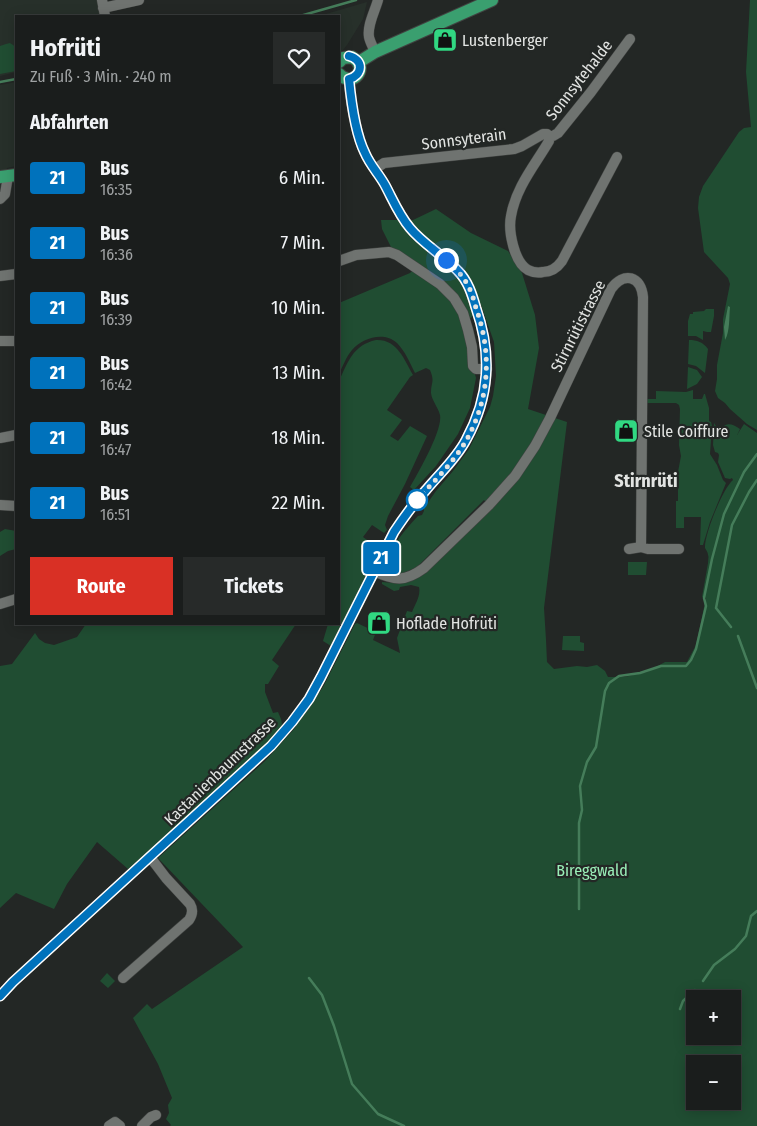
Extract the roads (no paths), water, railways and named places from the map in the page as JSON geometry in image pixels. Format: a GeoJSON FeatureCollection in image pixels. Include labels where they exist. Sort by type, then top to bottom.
{"type":"FeatureCollection","features":[{"type":"Feature","properties":{"kind":"main road"},"geometry":{"type":"LineString","coordinates":[[358,62],[375,52],[492,0]]}},
{"type":"Feature","properties":{"kind":"main road"},"geometry":{"type":"LineString","coordinates":[[340,61],[349,56],[358,62],[360,68],[355,78],[344,77]]}},
{"type":"Feature","properties":{"kind":"street"},"geometry":{"type":"LineString","coordinates":[[104,8],[139,0]]}},
{"type":"Feature","properties":{"kind":"street"},"geometry":{"type":"LineString","coordinates":[[375,52],[369,32],[378,0]]}},
{"type":"Feature","properties":{"kind":"street","name":"Sonnsytehalde"},"geometry":{"type":"LineString","coordinates":[[549,136],[558,133],[630,39]]}},
{"type":"Feature","properties":{"kind":"street","name":"Kastanienbaumstrasse"},"geometry":{"type":"LineString","coordinates":[[0,996],[271,746],[292,722],[309,699],[321,677],[403,518],[452,460],[467,439],[476,417],[483,397],[487,370],[481,322],[469,286],[458,271],[410,229],[398,210],[384,183],[365,154],[354,118],[350,90],[344,77]]}},
{"type":"Feature","properties":{"kind":"street","name":"Sonnsyterain"},"geometry":{"type":"LineString","coordinates":[[375,169],[384,163],[514,149],[543,134],[549,136]]}},
{"type":"Feature","properties":{"kind":"street"},"geometry":{"type":"LineString","coordinates":[[549,136],[549,141],[519,192],[510,219],[511,236],[518,258],[524,267],[532,271],[551,271],[562,262],[617,157]]}},
{"type":"Feature","properties":{"kind":"street"},"geometry":{"type":"LineString","coordinates":[[0,200],[5,194],[8,176]]}},
{"type":"Feature","properties":{"kind":"street"},"geometry":{"type":"LineString","coordinates":[[340,261],[356,255],[388,252],[397,255],[440,284],[454,298],[463,314],[472,347],[473,366],[487,370]]}},
{"type":"Feature","properties":{"kind":"street"},"geometry":{"type":"LineString","coordinates":[[0,276],[15,274]]}},
{"type":"Feature","properties":{"kind":"street","name":"Stirnrütistrasse"},"geometry":{"type":"LineString","coordinates":[[374,571],[388,578],[396,579],[406,578],[424,568],[489,505],[515,476],[535,446],[550,418],[611,288],[618,281],[627,277],[638,282],[642,288],[643,297],[641,547]]}},
{"type":"Feature","properties":{"kind":"street"},"geometry":{"type":"LineString","coordinates":[[0,341],[15,341]]}},
{"type":"Feature","properties":{"kind":"street"},"geometry":{"type":"LineString","coordinates":[[0,438],[15,435]]}},
{"type":"Feature","properties":{"kind":"street"},"geometry":{"type":"LineString","coordinates":[[0,505],[15,506]]}},
{"type":"Feature","properties":{"kind":"street"},"geometry":{"type":"LineString","coordinates":[[629,549],[641,547],[679,549]]}},
{"type":"Feature","properties":{"kind":"street"},"geometry":{"type":"LineString","coordinates":[[0,604],[15,599]]}},
{"type":"Feature","properties":{"kind":"street"},"geometry":{"type":"LineString","coordinates":[[123,978],[189,920],[192,913],[190,904],[159,870],[150,857]]}},
{"type":"Feature","properties":{"kind":"street"},"geometry":{"type":"LineString","coordinates":[[142,1126],[151,1116],[156,1115]]}},
{"type":"Feature","properties":{"kind":"street"},"geometry":{"type":"LineString","coordinates":[[109,1126],[115,1122],[120,1126]]}},
{"type":"Feature","properties":{"kind":"waterway"},"geometry":{"type":"LineString","coordinates":[[304,15],[356,0]]}},
{"type":"Feature","properties":{"kind":"waterway"},"geometry":{"type":"LineString","coordinates":[[0,82],[15,79]]}},
{"type":"Feature","properties":{"kind":"waterway"},"geometry":{"type":"LineString","coordinates":[[579,909],[579,823],[582,810],[580,786],[587,762],[596,747],[605,691],[609,683],[619,676],[640,673],[661,666],[686,666],[691,660],[696,649],[706,606],[704,598],[724,514],[744,472],[757,454]]}},
{"type":"Feature","properties":{"kind":"waterway"},"geometry":{"type":"LineString","coordinates":[[731,627],[716,608],[732,525],[757,480]]}},
{"type":"Feature","properties":{"kind":"waterway"},"geometry":{"type":"LineString","coordinates":[[738,636],[757,688]]}},
{"type":"Feature","properties":{"kind":"waterway"},"geometry":{"type":"LineString","coordinates":[[703,981],[714,965],[735,949],[746,936],[751,916],[757,911]]}},
{"type":"Feature","properties":{"kind":"waterway"},"geometry":{"type":"LineString","coordinates":[[309,978],[322,995],[352,1084],[378,1114],[404,1126]]}},
{"type":"Feature","properties":{"kind":"waterway"},"geometry":{"type":"LineString","coordinates":[[680,1009],[686,998]]}},
{"type":"Feature","properties":{"kind":"place","name":"Lustenberger"},"geometry":{"type":"Point","coordinates":[445,40]}},
{"type":"Feature","properties":{"kind":"place","name":"Stile Coiffure"},"geometry":{"type":"Point","coordinates":[626,431]}},
{"type":"Feature","properties":{"kind":"place","name":"Hoflade Hofrüti"},"geometry":{"type":"Point","coordinates":[379,623]}},
{"type":"Feature","properties":{"kind":"district","name":"Stirnrüti"},"geometry":{"type":"Point","coordinates":[646,481]}},
{"type":"Feature","properties":{"kind":"park label","name":"Bireggwald"},"geometry":{"type":"Point","coordinates":[592,870]}}]}
